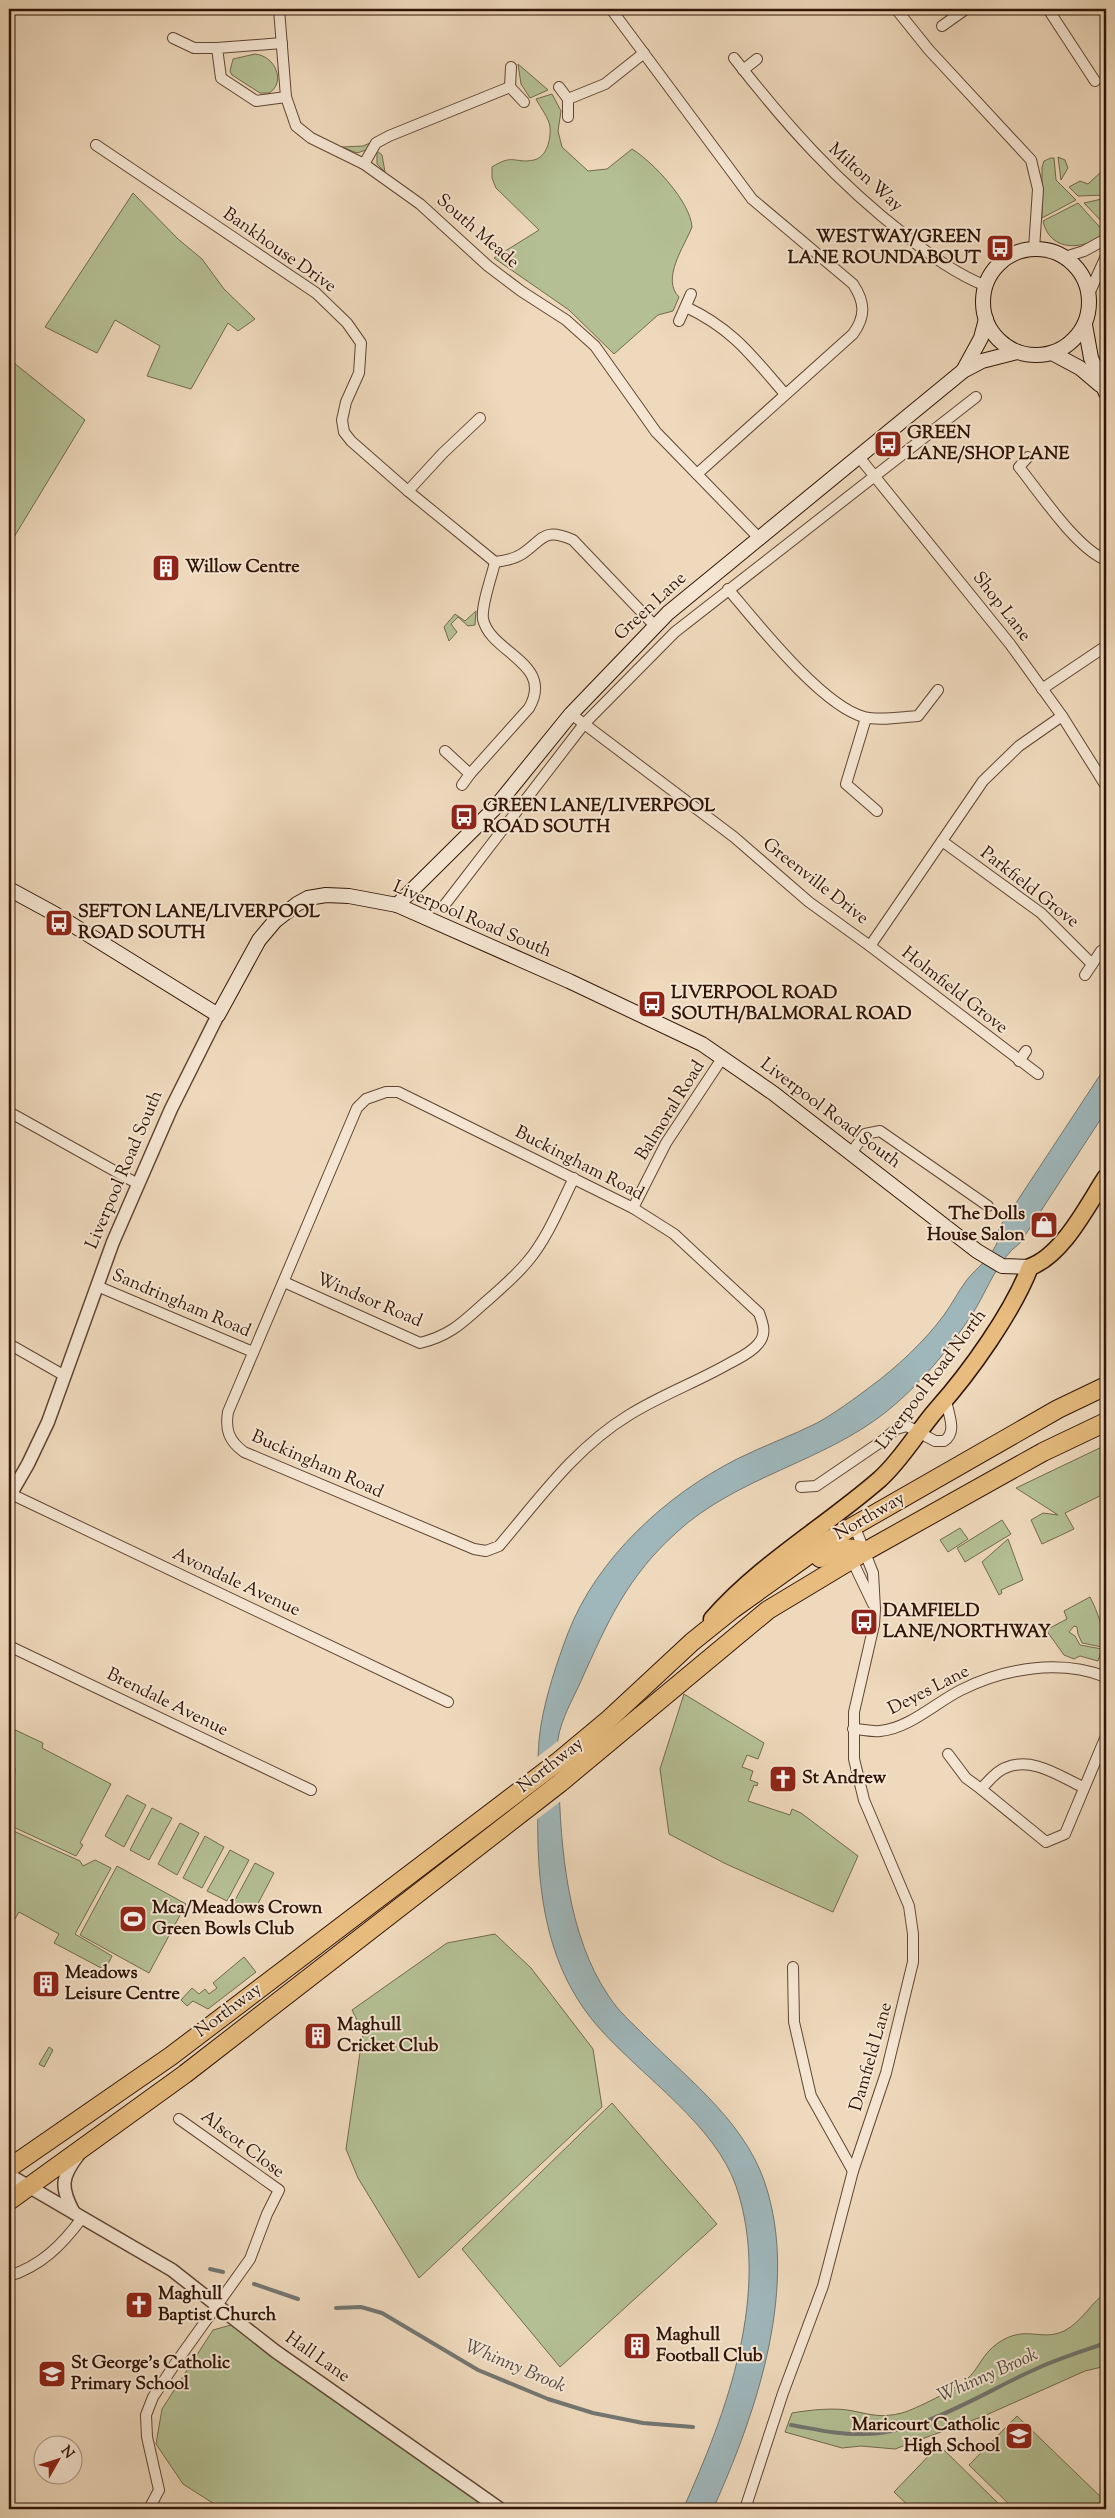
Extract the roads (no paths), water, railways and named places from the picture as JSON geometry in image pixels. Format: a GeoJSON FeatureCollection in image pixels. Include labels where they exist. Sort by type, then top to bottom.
{"type":"FeatureCollection","features":[{"type":"Feature","properties":{"kind":"highway","name":"Northway"},"geometry":{"type":"LineString","coordinates":[[9,2201],[184,2074],[560,1783],[768,1610],[851,1548],[854,1525],[1058,1409],[1106,1386]]}},
{"type":"Feature","properties":{"kind":"highway","name":"Northway"},"geometry":{"type":"LineString","coordinates":[[9,2168],[171,2056],[559,1761],[607,1721],[692,1642],[733,1609],[792,1567],[851,1548],[1106,1422]]}},
{"type":"Feature","properties":{"kind":"main road"},"geometry":{"type":"LineString","coordinates":[[1034,249],[1049,250],[1064,257],[1079,270],[1089,294],[1089,313],[1085,325],[1071,343],[1052,353],[1032,356],[1017,352],[997,338],[986,319],[983,309],[986,286],[991,274],[1001,262],[1012,255],[1034,249]]}},
{"type":"Feature","properties":{"kind":"main road","name":"Green Lane"},"geometry":{"type":"LineString","coordinates":[[963,371],[981,338],[986,319]]}},
{"type":"Feature","properties":{"kind":"main road"},"geometry":{"type":"LineString","coordinates":[[1085,325],[1091,358],[1105,391]]}},
{"type":"Feature","properties":{"kind":"main road","name":"Green Lane"},"geometry":{"type":"LineString","coordinates":[[397,905],[494,809],[571,714],[668,612],[963,371],[982,361],[1017,352]]}},
{"type":"Feature","properties":{"kind":"main road"},"geometry":{"type":"LineString","coordinates":[[1052,353],[1080,368],[1105,391]]}},
{"type":"Feature","properties":{"kind":"main road"},"geometry":{"type":"LineString","coordinates":[[9,889],[55,914],[218,1015]]}},
{"type":"Feature","properties":{"kind":"main road","name":"Liverpool Road South"},"geometry":{"type":"LineString","coordinates":[[218,1015],[268,929],[297,904],[308,898],[326,895],[366,898],[397,905],[682,1033],[723,1058],[978,1251],[1002,1266],[1030,1267]]}},
{"type":"Feature","properties":{"kind":"main road"},"geometry":{"type":"LineString","coordinates":[[1030,1267],[1043,1262],[1060,1246],[1106,1177]]}},
{"type":"Feature","properties":{"kind":"main road","name":"Liverpool Road North"},"geometry":{"type":"LineString","coordinates":[[692,1642],[728,1601],[778,1556],[880,1478],[909,1449],[946,1400],[1014,1302],[1030,1267]]}},
{"type":"Feature","properties":{"kind":"street","name":"South Meade"},"geometry":{"type":"LineString","coordinates":[[279,9],[286,97],[296,126],[312,138],[364,164],[420,204],[488,266],[521,291],[566,320],[595,346],[656,432],[759,538]]}},
{"type":"Feature","properties":{"kind":"street"},"geometry":{"type":"LineString","coordinates":[[611,9],[752,199],[852,284],[861,297],[864,311],[862,323],[854,334],[697,474]]}},
{"type":"Feature","properties":{"kind":"street"},"geometry":{"type":"LineString","coordinates":[[896,9],[941,63],[1031,160],[1038,189],[1034,249]]}},
{"type":"Feature","properties":{"kind":"street"},"geometry":{"type":"LineString","coordinates":[[942,26],[966,9]]}},
{"type":"Feature","properties":{"kind":"street"},"geometry":{"type":"LineString","coordinates":[[1048,9],[1095,81]]}},
{"type":"Feature","properties":{"kind":"street"},"geometry":{"type":"LineString","coordinates":[[173,38],[194,48],[282,43]]}},
{"type":"Feature","properties":{"kind":"street"},"geometry":{"type":"LineString","coordinates":[[217,48],[221,78],[256,101],[286,97]]}},
{"type":"Feature","properties":{"kind":"street"},"geometry":{"type":"LineString","coordinates":[[568,99],[605,84],[644,53]]}},
{"type":"Feature","properties":{"kind":"street","name":"Milton Way"},"geometry":{"type":"LineString","coordinates":[[734,58],[804,145],[840,180],[926,251],[962,274],[986,286]]}},
{"type":"Feature","properties":{"kind":"street"},"geometry":{"type":"LineString","coordinates":[[743,70],[757,59]]}},
{"type":"Feature","properties":{"kind":"street"},"geometry":{"type":"LineString","coordinates":[[511,67],[510,87],[524,102]]}},
{"type":"Feature","properties":{"kind":"street"},"geometry":{"type":"LineString","coordinates":[[364,164],[376,144],[389,136],[510,87]]}},
{"type":"Feature","properties":{"kind":"street"},"geometry":{"type":"LineString","coordinates":[[559,87],[568,99],[568,117]]}},
{"type":"Feature","properties":{"kind":"street","name":"Bankhouse Drive"},"geometry":{"type":"LineString","coordinates":[[96,145],[316,293],[347,323],[361,343],[359,373],[346,402],[342,420],[344,432],[351,441],[408,491],[495,562]]}},
{"type":"Feature","properties":{"kind":"street"},"geometry":{"type":"LineString","coordinates":[[1064,257],[1084,251],[1106,239]]}},
{"type":"Feature","properties":{"kind":"street"},"geometry":{"type":"LineString","coordinates":[[1089,294],[1106,256]]}},
{"type":"Feature","properties":{"kind":"street"},"geometry":{"type":"LineString","coordinates":[[679,321],[690,294]]}},
{"type":"Feature","properties":{"kind":"street"},"geometry":{"type":"LineString","coordinates":[[686,307],[711,319],[740,342],[785,394]]}},
{"type":"Feature","properties":{"kind":"street"},"geometry":{"type":"LineString","coordinates":[[443,907],[584,724],[675,632],[976,397]]}},
{"type":"Feature","properties":{"kind":"street"},"geometry":{"type":"LineString","coordinates":[[408,491],[442,453],[480,418]]}},
{"type":"Feature","properties":{"kind":"street","name":"Shop Lane"},"geometry":{"type":"LineString","coordinates":[[859,457],[1010,644],[1062,716],[1106,786]]}},
{"type":"Feature","properties":{"kind":"street"},"geometry":{"type":"LineString","coordinates":[[1028,457],[1019,467],[1055,514],[1095,556],[1106,560]]}},
{"type":"Feature","properties":{"kind":"street"},"geometry":{"type":"LineString","coordinates":[[462,785],[529,708],[534,698],[536,687],[528,670],[489,630],[483,618],[495,562],[517,557],[538,539],[548,535],[559,534],[573,540],[581,547],[655,626]]}},
{"type":"Feature","properties":{"kind":"street"},"geometry":{"type":"LineString","coordinates":[[728,589],[779,649],[807,677],[848,711],[866,718],[918,716],[938,690]]}},
{"type":"Feature","properties":{"kind":"street"},"geometry":{"type":"LineString","coordinates":[[1042,689],[1106,646]]}},
{"type":"Feature","properties":{"kind":"street","name":"Greenville Drive"},"geometry":{"type":"LineString","coordinates":[[571,714],[734,837],[809,902],[870,946],[983,781],[1019,746],[1062,716]]}},
{"type":"Feature","properties":{"kind":"street"},"geometry":{"type":"LineString","coordinates":[[866,718],[846,784],[877,811]]}},
{"type":"Feature","properties":{"kind":"street"},"geometry":{"type":"LineString","coordinates":[[445,751],[470,774]]}},
{"type":"Feature","properties":{"kind":"street","name":"Parkfield Grove"},"geometry":{"type":"LineString","coordinates":[[942,841],[1041,914],[1092,964]]}},
{"type":"Feature","properties":{"kind":"street","name":"Holmfield Grove"},"geometry":{"type":"LineString","coordinates":[[870,946],[1038,1074]]}},
{"type":"Feature","properties":{"kind":"street"},"geometry":{"type":"LineString","coordinates":[[1085,975],[1101,951]]}},
{"type":"Feature","properties":{"kind":"street","name":"Liverpool Road South"},"geometry":{"type":"LineString","coordinates":[[10,1495],[48,1422],[97,1286],[138,1184],[179,1093],[218,1015]]}},
{"type":"Feature","properties":{"kind":"street"},"geometry":{"type":"LineString","coordinates":[[1019,1061],[1026,1051]]}},
{"type":"Feature","properties":{"kind":"street","name":"Balmoral Road"},"geometry":{"type":"LineString","coordinates":[[633,1208],[666,1143],[723,1058]]}},
{"type":"Feature","properties":{"kind":"street","name":"Buckingham Road"},"geometry":{"type":"LineString","coordinates":[[398,1092],[633,1208],[674,1234],[759,1313],[764,1334],[759,1344],[749,1352],[707,1376],[629,1415],[587,1446],[554,1478],[499,1546],[486,1551],[474,1549],[244,1452],[234,1445],[228,1434],[226,1424],[228,1412],[357,1108],[366,1099],[375,1094],[398,1092]]}},
{"type":"Feature","properties":{"kind":"street"},"geometry":{"type":"LineString","coordinates":[[9,1112],[138,1184]]}},
{"type":"Feature","properties":{"kind":"street"},"geometry":{"type":"LineString","coordinates":[[851,1153],[865,1134],[880,1130],[988,1206]]}},
{"type":"Feature","properties":{"kind":"street","name":"Windsor Road"},"geometry":{"type":"LineString","coordinates":[[284,1282],[420,1343],[437,1339],[452,1332],[506,1284],[528,1260],[548,1231],[574,1178]]}},
{"type":"Feature","properties":{"kind":"street","name":"Sandringham Road"},"geometry":{"type":"LineString","coordinates":[[97,1286],[253,1352]]}},
{"type":"Feature","properties":{"kind":"street"},"geometry":{"type":"LineString","coordinates":[[9,1344],[65,1376]]}},
{"type":"Feature","properties":{"kind":"street"},"geometry":{"type":"LineString","coordinates":[[801,1487],[816,1486],[882,1441],[896,1429],[907,1426],[935,1441],[947,1439],[952,1427],[946,1400]]}},
{"type":"Feature","properties":{"kind":"street","name":"Avondale Avenue"},"geometry":{"type":"LineString","coordinates":[[10,1495],[448,1702]]}},
{"type":"Feature","properties":{"kind":"street","name":"Damfield Lane"},"geometry":{"type":"LineString","coordinates":[[854,1525],[851,1548],[876,1609]]}},
{"type":"Feature","properties":{"kind":"street","name":"Damfield Lane"},"geometry":{"type":"LineString","coordinates":[[746,2509],[783,2393],[822,2286],[854,2171],[886,2073],[905,2003],[913,1962],[914,1934],[909,1906],[864,1800],[854,1759],[854,1712],[876,1609],[873,1573],[851,1548]]}},
{"type":"Feature","properties":{"kind":"street","name":"Brendale Avenue"},"geometry":{"type":"LineString","coordinates":[[9,1646],[311,1790]]}},
{"type":"Feature","properties":{"kind":"street","name":"Deyes Lane"},"geometry":{"type":"LineString","coordinates":[[853,1728],[879,1731],[896,1727],[962,1690],[1009,1674],[1062,1666],[1106,1677]]}},
{"type":"Feature","properties":{"kind":"street"},"geometry":{"type":"LineString","coordinates":[[948,1754],[966,1778],[1046,1842],[1065,1834],[1106,1736]]}},
{"type":"Feature","properties":{"kind":"street"},"geometry":{"type":"LineString","coordinates":[[981,1789],[1003,1768],[1020,1764],[1038,1765],[1083,1788]]}},
{"type":"Feature","properties":{"kind":"street"},"geometry":{"type":"LineString","coordinates":[[792,1967],[794,2022],[811,2096],[854,2171]]}},
{"type":"Feature","properties":{"kind":"street","name":"Alscot Close"},"geometry":{"type":"LineString","coordinates":[[179,2119],[279,2190],[267,2214],[250,2258],[217,2303]]}},
{"type":"Feature","properties":{"kind":"street"},"geometry":{"type":"LineString","coordinates":[[9,2276],[27,2270],[52,2253],[64,2242],[78,2216],[65,2194],[64,2184],[67,2171],[87,2145]]}},
{"type":"Feature","properties":{"kind":"street","name":"Hall Lane"},"geometry":{"type":"LineString","coordinates":[[9,2176],[172,2270],[217,2303],[275,2351],[500,2509]]}},
{"type":"Feature","properties":{"kind":"street"},"geometry":{"type":"LineString","coordinates":[[149,2509],[159,2490],[147,2437],[146,2415],[154,2397],[217,2303]]}},
{"type":"Feature","properties":{"kind":"water"},"geometry":{"type":"Polygon","coordinates":[[[1106,1066],[1106,1111],[1020,1243],[999,1266],[973,1313],[944,1353],[923,1378],[899,1401],[861,1429],[835,1444],[726,1497],[701,1513],[677,1532],[645,1566],[620,1601],[600,1639],[562,1724],[557,1744],[557,1753],[564,1861],[575,1919],[594,1972],[621,2012],[700,2089],[734,2126],[748,2147],[759,2169],[768,2193],[776,2232],[778,2272],[774,2313],[757,2395],[729,2473],[713,2509],[683,2509],[715,2433],[740,2351],[747,2309],[749,2268],[746,2226],[736,2186],[726,2164],[712,2142],[695,2122],[601,2030],[581,2005],[566,1978],[555,1950],[541,1890],[538,1828],[539,1743],[543,1714],[552,1679],[568,1633],[581,1605],[615,1554],[637,1531],[660,1510],[711,1474],[747,1454],[817,1423],[864,1392],[910,1354],[928,1335],[944,1315],[966,1281],[993,1250],[998,1241],[997,1236],[1002,1224],[1106,1066]]]}},
{"type":"Feature","properties":{"kind":"waterway","name":"Whinny Brook"},"geometry":{"type":"LineString","coordinates":[[210,2269],[223,2272]]}},
{"type":"Feature","properties":{"kind":"waterway","name":"Whinny Brook"},"geometry":{"type":"LineString","coordinates":[[254,2284],[298,2299]]}},
{"type":"Feature","properties":{"kind":"waterway","name":"Whinny Brook"},"geometry":{"type":"LineString","coordinates":[[336,2308],[361,2307],[382,2313],[478,2370],[548,2399],[593,2413],[643,2423],[693,2427]]}},
{"type":"Feature","properties":{"kind":"waterway","name":"Whinny Brook"},"geometry":{"type":"LineString","coordinates":[[791,2425],[845,2434],[886,2432],[908,2427],[953,2410],[1046,2364],[1106,2343]]}},
{"type":"Feature","properties":{"kind":"place","name":"WESTWAY/GREEN LANE ROUNDABOUT"},"geometry":{"type":"Point","coordinates":[1000,248]}},
{"type":"Feature","properties":{"kind":"place","name":"GREEN LANE/SHOP LANE"},"geometry":{"type":"Point","coordinates":[888,444]}},
{"type":"Feature","properties":{"kind":"place","name":"Willow Centre"},"geometry":{"type":"Point","coordinates":[166,568]}},
{"type":"Feature","properties":{"kind":"place","name":"GREEN LANE/LIVERPOOL ROAD SOUTH"},"geometry":{"type":"Point","coordinates":[464,817]}},
{"type":"Feature","properties":{"kind":"place","name":"SEFTON LANE/LIVERPOOL ROAD SOUTH"},"geometry":{"type":"Point","coordinates":[59,923]}},
{"type":"Feature","properties":{"kind":"place","name":"LIVERPOOL ROAD SOUTH/BALMORAL ROAD"},"geometry":{"type":"Point","coordinates":[652,1004]}},
{"type":"Feature","properties":{"kind":"place","name":"The Dolls House Salon"},"geometry":{"type":"Point","coordinates":[1044,1225]}},
{"type":"Feature","properties":{"kind":"place","name":"DAMFIELD LANE/NORTHWAY"},"geometry":{"type":"Point","coordinates":[864,1622]}},
{"type":"Feature","properties":{"kind":"place","name":"St Andrew"},"geometry":{"type":"Point","coordinates":[783,1779]}},
{"type":"Feature","properties":{"kind":"place","name":"Mca/Meadows Crown Green Bowls Club"},"geometry":{"type":"Point","coordinates":[133,1919]}},
{"type":"Feature","properties":{"kind":"place","name":"Meadows Leisure Centre"},"geometry":{"type":"Point","coordinates":[46,1984]}},
{"type":"Feature","properties":{"kind":"place","name":"Maghull Cricket Club"},"geometry":{"type":"Point","coordinates":[318,2036]}},
{"type":"Feature","properties":{"kind":"place","name":"Maghull Baptist Church"},"geometry":{"type":"Point","coordinates":[139,2305]}},
{"type":"Feature","properties":{"kind":"place","name":"Maghull Football Club"},"geometry":{"type":"Point","coordinates":[637,2346]}},
{"type":"Feature","properties":{"kind":"place","name":"St George's Catholic Primary School"},"geometry":{"type":"Point","coordinates":[52,2374]}},
{"type":"Feature","properties":{"kind":"place","name":"Maricourt Catholic High School"},"geometry":{"type":"Point","coordinates":[1019,2436]}}]}
